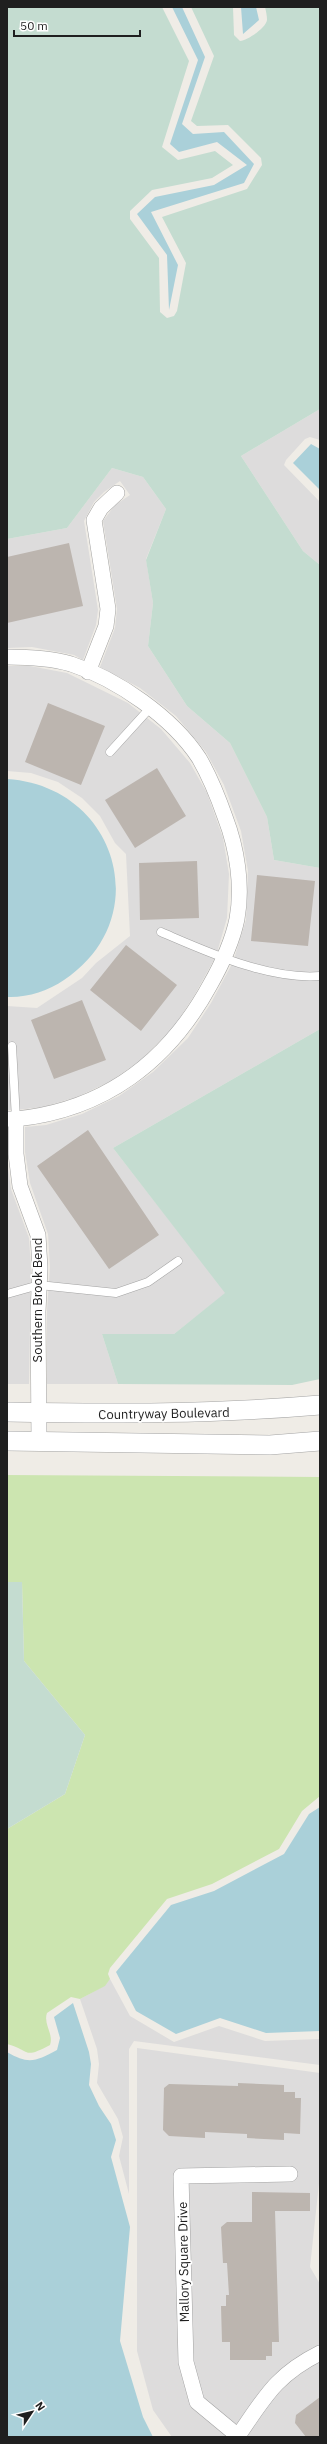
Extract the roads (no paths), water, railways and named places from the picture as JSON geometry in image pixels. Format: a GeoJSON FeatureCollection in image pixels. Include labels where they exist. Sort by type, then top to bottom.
{"type":"FeatureCollection","features":[{"type":"Feature","properties":{"kind":"street"},"geometry":{"type":"LineString","coordinates":[[88,672],[106,626],[108,609],[94,520],[101,508],[117,493]]}},
{"type":"Feature","properties":{"kind":"street"},"geometry":{"type":"LineString","coordinates":[[7,657],[31,657],[71,664],[134,696],[168,722],[198,757],[215,789],[232,835],[238,872],[237,918],[225,959],[202,1000],[180,1033],[147,1066],[115,1088],[80,1105],[44,1116],[12,1119]]}},
{"type":"Feature","properties":{"kind":"street","name":"Southern Brook Bend"},"geometry":{"type":"LineString","coordinates":[[12,1119],[20,1186],[38,1235],[39,1440]]}},
{"type":"Feature","properties":{"kind":"street","name":"Countryway Boulevard"},"geometry":{"type":"LineString","coordinates":[[7,1412],[228,1412],[320,1405]]}},
{"type":"Feature","properties":{"kind":"street"},"geometry":{"type":"LineString","coordinates":[[7,1441],[39,1440],[270,1445],[320,1441]]}},
{"type":"Feature","properties":{"kind":"street","name":"Mallory Square Drive"},"geometry":{"type":"LineString","coordinates":[[290,2174],[181,2176],[186,2362],[197,2402],[239,2436],[275,2383],[298,2364],[320,2353]]}},
{"type":"Feature","properties":{"kind":"lane"},"geometry":{"type":"LineString","coordinates":[[110,752],[150,708]]}},
{"type":"Feature","properties":{"kind":"lane"},"geometry":{"type":"LineString","coordinates":[[160,932],[225,959],[300,978],[320,976]]}},
{"type":"Feature","properties":{"kind":"lane"},"geometry":{"type":"LineString","coordinates":[[12,1046],[12,1119]]}},
{"type":"Feature","properties":{"kind":"lane"},"geometry":{"type":"LineString","coordinates":[[7,1294],[39,1285],[116,1293],[148,1282],[178,1261]]}},
{"type":"Feature","properties":{"kind":"water"},"geometry":{"type":"Polygon","coordinates":[[[172,7],[182,7],[205,57],[182,124],[193,134],[224,132],[254,164],[244,183],[151,212],[178,265],[169,310],[167,255],[137,214],[155,197],[214,185],[247,165],[217,142],[179,152],[170,144],[198,60],[172,7]]]}},
{"type":"Feature","properties":{"kind":"water"},"geometry":{"type":"Polygon","coordinates":[[[241,7],[256,7],[259,20],[243,34],[241,7]]]}},
{"type":"Feature","properties":{"kind":"water"},"geometry":{"type":"Polygon","coordinates":[[[311,444],[320,449],[320,490],[293,463],[311,444]]]}},
{"type":"Feature","properties":{"kind":"water"},"geometry":{"type":"Polygon","coordinates":[[[7,779],[45,787],[75,805],[98,829],[112,859],[116,891],[110,923],[93,954],[58,984],[37,993],[14,997],[7,997],[7,779]]]}},
{"type":"Feature","properties":{"kind":"water"},"geometry":{"type":"Polygon","coordinates":[[[320,1807],[320,2031],[266,2033],[220,2018],[176,2034],[136,2011],[116,1972],[171,1905],[214,1891],[284,1854],[309,1814],[320,1807]]]}},
{"type":"Feature","properties":{"kind":"water"},"geometry":{"type":"Polygon","coordinates":[[[73,2003],[89,2052],[91,2064],[89,2085],[99,2106],[111,2124],[116,2140],[111,2157],[130,2227],[120,2341],[143,2417],[153,2437],[7,2437],[7,2052],[21,2059],[32,2060],[43,2057],[57,2050],[60,2038],[54,2017],[73,2003]]]}}]}
